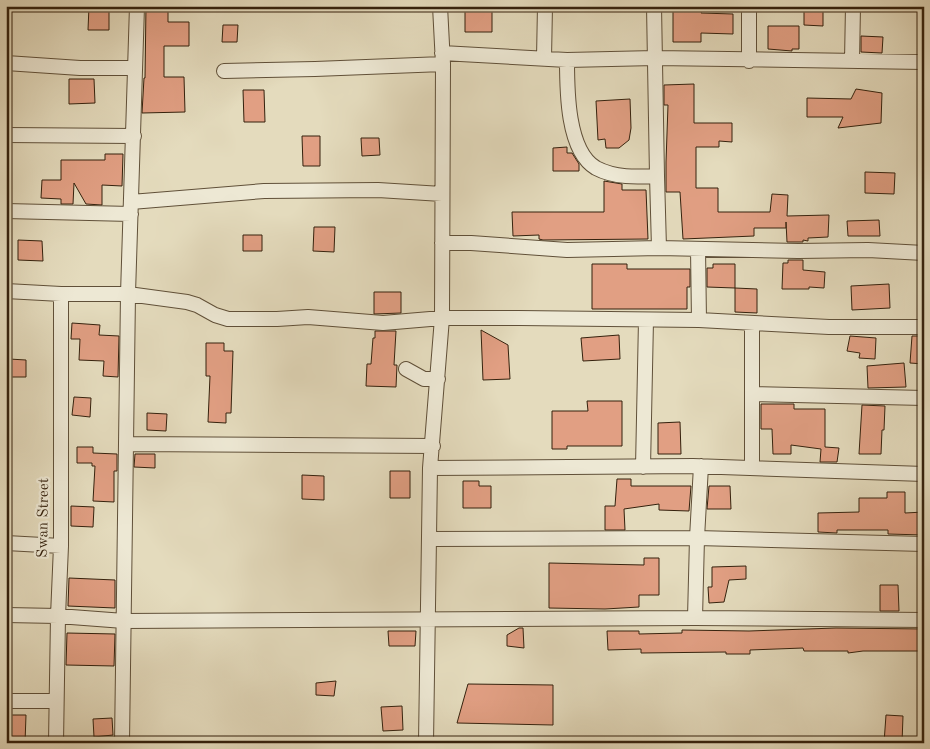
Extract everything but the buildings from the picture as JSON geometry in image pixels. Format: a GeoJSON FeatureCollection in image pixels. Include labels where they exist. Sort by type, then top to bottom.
{"type":"FeatureCollection","features":[{"type":"Feature","properties":{"kind":"street"},"geometry":{"type":"LineString","coordinates":[[122,743],[128,294],[137,6]]}},
{"type":"Feature","properties":{"kind":"street"},"geometry":{"type":"LineString","coordinates":[[426,743],[430,468],[442,318],[443,58],[440,6]]}},
{"type":"Feature","properties":{"kind":"street"},"geometry":{"type":"LineString","coordinates":[[544,58],[545,6]]}},
{"type":"Feature","properties":{"kind":"street"},"geometry":{"type":"LineString","coordinates":[[654,6],[656,176],[659,248]]}},
{"type":"Feature","properties":{"kind":"street"},"geometry":{"type":"LineString","coordinates":[[749,60],[750,6]]}},
{"type":"Feature","properties":{"kind":"street"},"geometry":{"type":"LineString","coordinates":[[852,61],[853,6]]}},
{"type":"Feature","properties":{"kind":"street"},"geometry":{"type":"LineString","coordinates":[[224,71],[305,70],[443,58],[544,58],[567,60],[655,58],[924,62]]}},
{"type":"Feature","properties":{"kind":"street"},"geometry":{"type":"LineString","coordinates":[[567,60],[568,105],[576,139],[584,157],[595,167],[612,173],[634,178],[656,176]]}},
{"type":"Feature","properties":{"kind":"street"},"geometry":{"type":"LineString","coordinates":[[6,63],[80,68],[134,68]]}},
{"type":"Feature","properties":{"kind":"street"},"geometry":{"type":"LineString","coordinates":[[6,135],[134,136]]}},
{"type":"Feature","properties":{"kind":"street"},"geometry":{"type":"LineString","coordinates":[[6,210],[131,208],[264,191],[378,190],[442,194]]}},
{"type":"Feature","properties":{"kind":"street"},"geometry":{"type":"LineString","coordinates":[[442,243],[471,243],[567,250],[659,248],[798,252],[887,250],[924,253]]}},
{"type":"Feature","properties":{"kind":"street"},"geometry":{"type":"LineString","coordinates":[[698,249],[699,320]]}},
{"type":"Feature","properties":{"kind":"street"},"geometry":{"type":"LineString","coordinates":[[6,291],[61,294],[128,294],[187,302],[228,319],[258,320],[308,317],[383,323],[442,318],[699,320],[829,327],[924,327]]}},
{"type":"Feature","properties":{"kind":"street","name":"Swan Street"},"geometry":{"type":"LineString","coordinates":[[56,743],[61,546],[61,294]]}},
{"type":"Feature","properties":{"kind":"street"},"geometry":{"type":"LineString","coordinates":[[643,467],[646,320]]}},
{"type":"Feature","properties":{"kind":"street"},"geometry":{"type":"LineString","coordinates":[[752,324],[752,468]]}},
{"type":"Feature","properties":{"kind":"street"},"geometry":{"type":"LineString","coordinates":[[406,369],[424,379],[438,379]]}},
{"type":"Feature","properties":{"kind":"street"},"geometry":{"type":"LineString","coordinates":[[752,394],[924,398]]}},
{"type":"Feature","properties":{"kind":"street"},"geometry":{"type":"LineString","coordinates":[[126,444],[433,446]]}},
{"type":"Feature","properties":{"kind":"street"},"geometry":{"type":"LineString","coordinates":[[695,618],[697,538],[702,466]]}},
{"type":"Feature","properties":{"kind":"street"},"geometry":{"type":"LineString","coordinates":[[430,468],[702,466],[924,474]]}},
{"type":"Feature","properties":{"kind":"street"},"geometry":{"type":"LineString","coordinates":[[430,539],[697,538],[924,544]]}},
{"type":"Feature","properties":{"kind":"street"},"geometry":{"type":"LineString","coordinates":[[6,543],[61,546]]}},
{"type":"Feature","properties":{"kind":"street"},"geometry":{"type":"LineString","coordinates":[[6,615],[58,616],[124,621],[695,618],[924,620]]}},
{"type":"Feature","properties":{"kind":"street"},"geometry":{"type":"LineString","coordinates":[[6,702],[56,701]]}}]}
